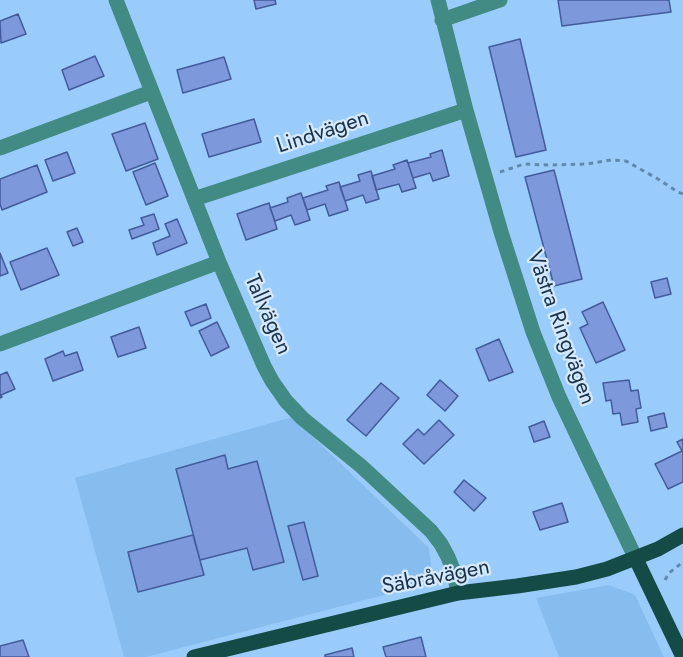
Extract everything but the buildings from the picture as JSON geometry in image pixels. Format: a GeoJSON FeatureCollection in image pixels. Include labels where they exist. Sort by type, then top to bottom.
{"type":"FeatureCollection","features":[{"type":"Feature","properties":{"kind":"main road","name":"Säbråvägen"},"geometry":{"type":"LineString","coordinates":[[194,657],[458,592],[576,577],[636,559],[683,535]]}},
{"type":"Feature","properties":{"kind":"main road","name":"Västra Ringvägen"},"geometry":{"type":"LineString","coordinates":[[636,559],[683,657]]}},
{"type":"Feature","properties":{"kind":"street","name":"Tallvägen"},"geometry":{"type":"LineString","coordinates":[[116,0],[219,262],[272,381],[302,418],[361,466],[431,531],[448,557],[458,592]]}},
{"type":"Feature","properties":{"kind":"street","name":"Västra Ringvägen"},"geometry":{"type":"LineString","coordinates":[[438,0],[466,110],[533,332],[559,398],[636,559]]}},
{"type":"Feature","properties":{"kind":"street"},"geometry":{"type":"LineString","coordinates":[[442,20],[500,0]]}},
{"type":"Feature","properties":{"kind":"street"},"geometry":{"type":"LineString","coordinates":[[0,148],[151,92]]}},
{"type":"Feature","properties":{"kind":"street","name":"Lindvägen"},"geometry":{"type":"LineString","coordinates":[[194,199],[466,110]]}},
{"type":"Feature","properties":{"kind":"street"},"geometry":{"type":"LineString","coordinates":[[0,344],[219,262]]}},
{"type":"Feature","properties":{"kind":"path"},"geometry":{"type":"LineString","coordinates":[[486,178],[524,164],[626,161],[683,194]]}},
{"type":"Feature","properties":{"kind":"path"},"geometry":{"type":"LineString","coordinates":[[665,580],[669,573],[683,562]]}},
{"type":"Feature","properties":{"kind":"shaded area"},"geometry":{"type":"Polygon","coordinates":[[[292,417],[429,548],[433,580],[388,594],[146,657],[124,657],[75,478],[292,417]]]}},
{"type":"Feature","properties":{"kind":"shaded area"},"geometry":{"type":"Polygon","coordinates":[[[609,585],[635,595],[664,657],[559,657],[536,598],[609,585]]]}}]}
